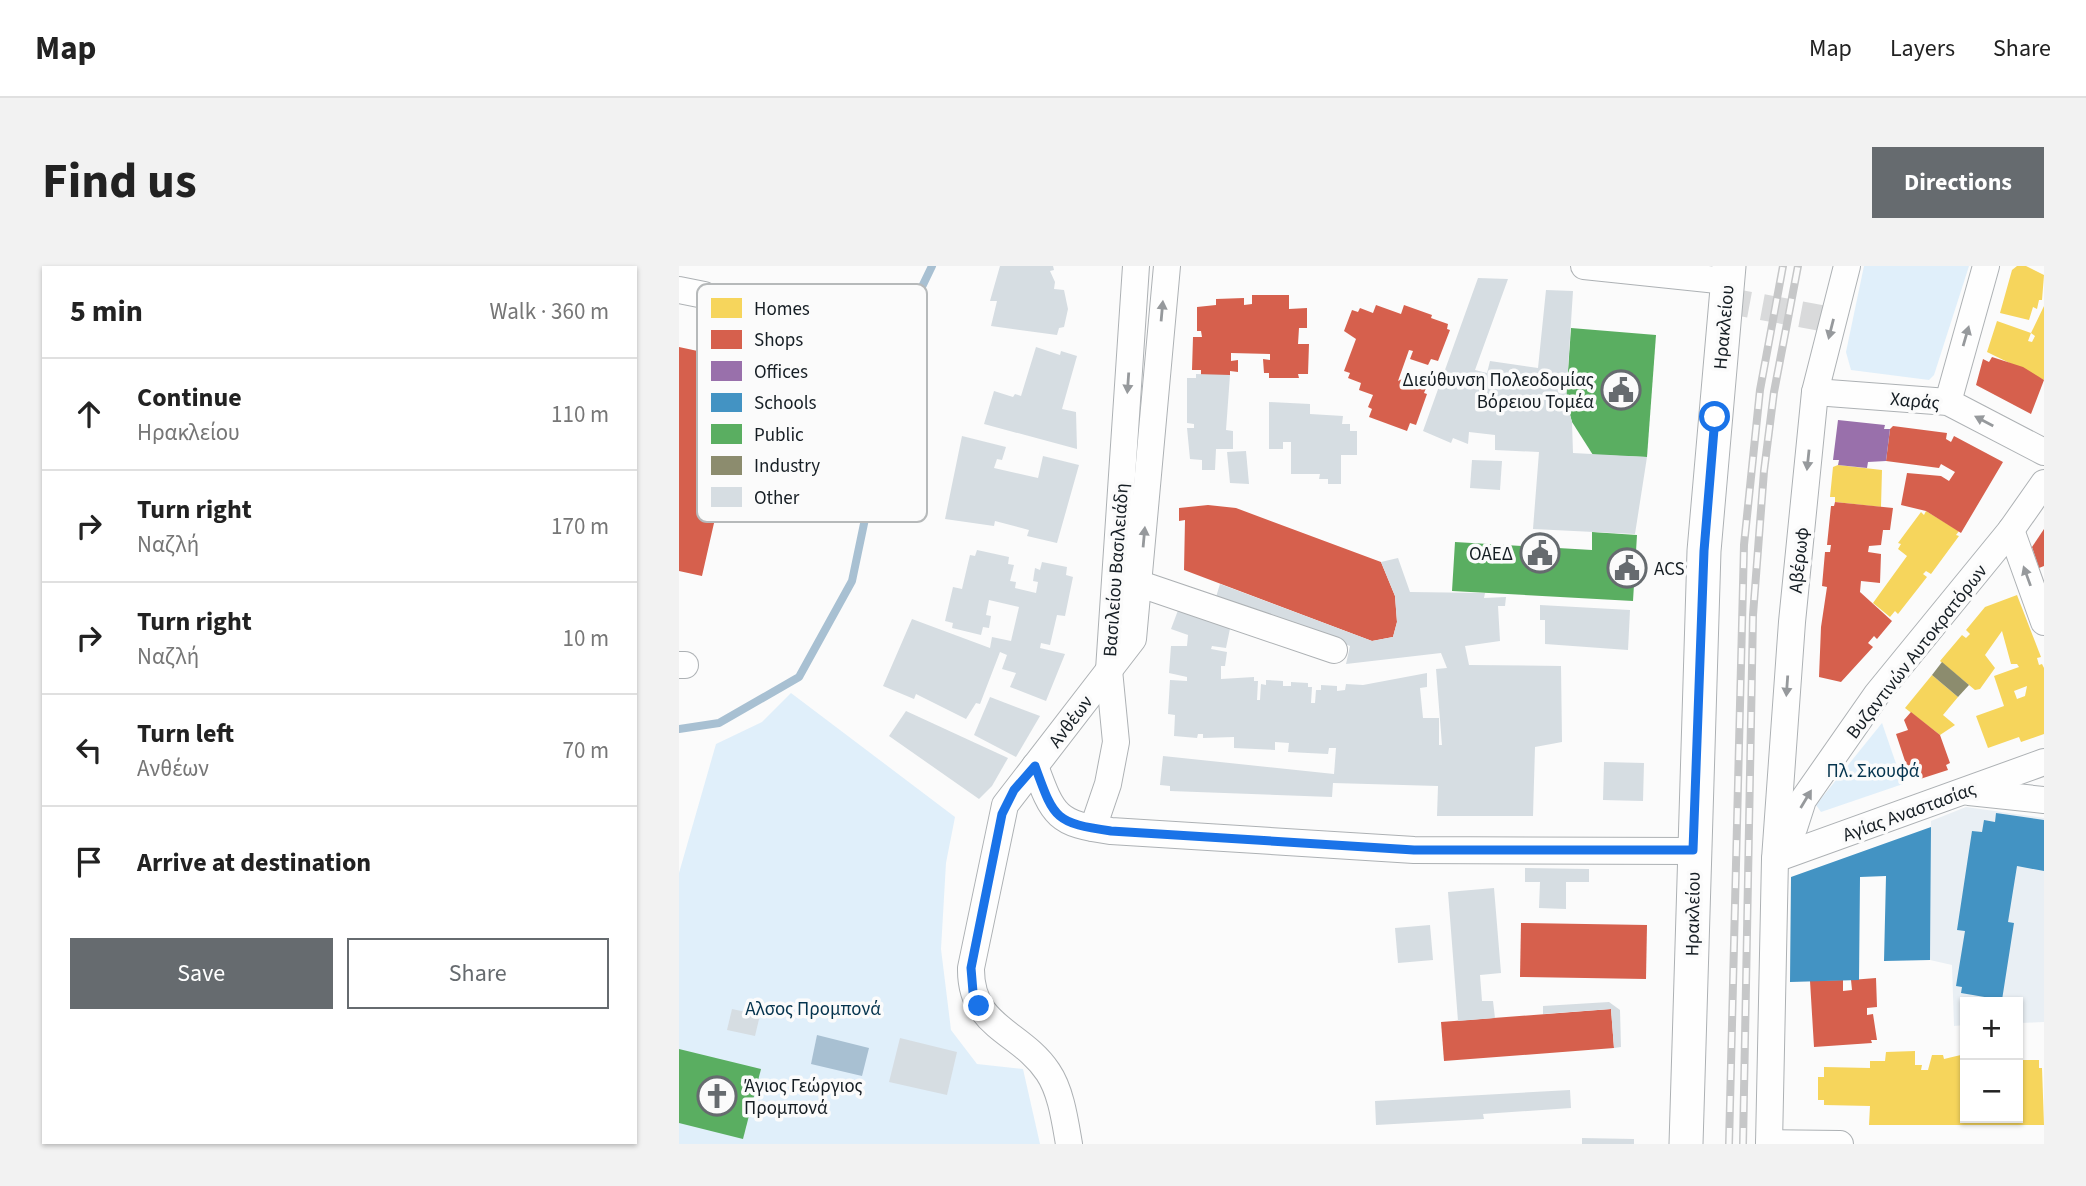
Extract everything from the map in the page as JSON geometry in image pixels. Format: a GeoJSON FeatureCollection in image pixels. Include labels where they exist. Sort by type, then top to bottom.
{"type":"FeatureCollection","features":[{"type":"Feature","properties":{"kind":"main road","name":"Ηρακλείου"},"geometry":{"type":"LineString","coordinates":[[1686,1144],[1704,551],[1728,274]]}},
{"type":"Feature","properties":{"kind":"street","name":"Βασιλείου Βασιλειάδη"},"geometry":{"type":"LineString","coordinates":[[1109,670],[1136,266]]}},
{"type":"Feature","properties":{"kind":"street","name":"Βασιλείου Βασιλειάδη"},"geometry":{"type":"LineString","coordinates":[[1109,670],[1133,639],[1167,266]]}},
{"type":"Feature","properties":{"kind":"street"},"geometry":{"type":"LineString","coordinates":[[1584,266],[1668,274],[1728,274]]}},
{"type":"Feature","properties":{"kind":"street","name":"Αβέρωφ"},"geometry":{"type":"LineString","coordinates":[[1775,859],[1792,622],[1815,392],[1847,266]]}},
{"type":"Feature","properties":{"kind":"street"},"geometry":{"type":"LineString","coordinates":[[1948,402],[1986,266]]}},
{"type":"Feature","properties":{"kind":"street","name":"Χαράς"},"geometry":{"type":"LineString","coordinates":[[1815,392],[1948,402],[2044,452]]}},
{"type":"Feature","properties":{"kind":"street","name":"Βυζαντινών Αυτοκρατόρων"},"geometry":{"type":"LineString","coordinates":[[1775,859],[1794,828],[1803,800],[1877,694],[2042,489]]}},
{"type":"Feature","properties":{"kind":"street"},"geometry":{"type":"LineString","coordinates":[[2011,530],[2044,622]]}},
{"type":"Feature","properties":{"kind":"street"},"geometry":{"type":"LineString","coordinates":[[1140,584],[1334,650]]}},
{"type":"Feature","properties":{"kind":"street","name":"Ανθέων"},"geometry":{"type":"LineString","coordinates":[[1069,1144],[1050,1074],[1035,1057],[989,1019],[975,999],[971,978],[1002,814],[1014,790],[1109,670]]}},
{"type":"Feature","properties":{"kind":"street"},"geometry":{"type":"LineString","coordinates":[[1093,828],[1108,784],[1116,742],[1109,670]]}},
{"type":"Feature","properties":{"kind":"street","name":"Αγίας Αναστασίας"},"geometry":{"type":"LineString","coordinates":[[1775,859],[2044,762]]}},
{"type":"Feature","properties":{"kind":"street"},"geometry":{"type":"LineString","coordinates":[[1035,766],[1049,804],[1057,816],[1076,826],[1414,850],[1693,850]]}},
{"type":"Feature","properties":{"kind":"street"},"geometry":{"type":"LineString","coordinates":[[1964,791],[2044,800]]}},
{"type":"Feature","properties":{"kind":"street"},"geometry":{"type":"LineString","coordinates":[[1775,859],[1769,1143],[1840,1144]]}},
{"type":"Feature","properties":{"kind":"shaded area"},"geometry":{"type":"Polygon","coordinates":[[[1966,807],[2044,818],[2044,1022],[2023,1023],[2023,997],[1960,997],[1960,1025],[1954,1026],[1952,965],[1930,960],[1931,821],[1966,807]]]}},
{"type":"Feature","properties":{"kind":"green space"},"geometry":{"type":"Polygon","coordinates":[[[1864,266],[1969,266],[1934,375],[1929,380],[1851,370],[1846,352],[1864,266]]]}},
{"type":"Feature","properties":{"kind":"green space","name":"Αλσος Προμπονά"},"geometry":{"type":"Polygon","coordinates":[[[791,693],[955,817],[946,863],[941,949],[951,1030],[977,1064],[1023,1069],[1040,1144],[679,1144],[679,873],[716,744],[762,722],[791,693]]]}},
{"type":"Feature","properties":{"kind":"green space","name":"Πλ. Σκουφά"},"geometry":{"type":"Polygon","coordinates":[[[1882,723],[1903,784],[1821,812],[1816,805],[1882,723]]]}},
{"type":"Feature","properties":{"kind":"water"},"geometry":{"type":"Polygon","coordinates":[[[817,1035],[869,1048],[862,1076],[811,1064],[817,1035]]]}},
{"type":"Feature","properties":{"kind":"building: Homes"},"geometry":{"type":"Polygon","coordinates":[[[2017,266],[2026,266],[2044,275],[2042,300],[2039,300],[2037,309],[2033,307],[2029,320],[2000,313],[2012,270],[2017,266]]]}},
{"type":"Feature","properties":{"kind":"building: Homes"},"geometry":{"type":"Polygon","coordinates":[[[2044,306],[2044,380],[1987,352],[1997,321],[2031,333],[2044,306]],[[2031,333],[2028,341],[2032,342],[2035,336],[2031,333]]]}},
{"type":"Feature","properties":{"kind":"building: Homes"},"geometry":{"type":"Polygon","coordinates":[[[1838,465],[1882,470],[1881,507],[1835,502],[1835,497],[1830,497],[1833,467],[1838,465]]]}},
{"type":"Feature","properties":{"kind":"building: Homes"},"geometry":{"type":"Polygon","coordinates":[[[1926,511],[1959,531],[1956,535],[1959,536],[1931,574],[1926,571],[1923,574],[1927,577],[1898,614],[1895,611],[1890,617],[1873,603],[1907,556],[1898,549],[1901,544],[1898,543],[1921,512],[1924,515],[1926,511]]]}},
{"type":"Feature","properties":{"kind":"building: Homes"},"geometry":{"type":"Polygon","coordinates":[[[2017,595],[2041,657],[2037,658],[2039,665],[2042,664],[2044,668],[2044,734],[2021,742],[2019,737],[1988,748],[1976,716],[2004,706],[1994,676],[2019,667],[2017,664],[2011,664],[2002,631],[1985,655],[1995,668],[1980,689],[1975,690],[1940,661],[1962,635],[1966,638],[1970,634],[1966,630],[1985,607],[2017,595]],[[2027,686],[2014,691],[2017,699],[2025,696],[2027,686]]]}},
{"type":"Feature","properties":{"kind":"building: Homes"},"geometry":{"type":"Polygon","coordinates":[[[1932,675],[1958,697],[1943,715],[1955,725],[1940,735],[1905,708],[1932,675]]]}},
{"type":"Feature","properties":{"kind":"building: Homes"},"geometry":{"type":"Polygon","coordinates":[[[1915,1051],[1915,1065],[1922,1065],[1921,1070],[1928,1070],[1932,1055],[1943,1055],[1944,1059],[1960,1055],[1960,1123],[2023,1123],[2023,1060],[2039,1060],[2039,1068],[2042,1068],[2044,1125],[1869,1125],[1870,1106],[1824,1105],[1824,1100],[1818,1100],[1818,1077],[1824,1077],[1824,1067],[1870,1068],[1870,1061],[1885,1061],[1886,1052],[1915,1051]]]}},
{"type":"Feature","properties":{"kind":"building: Shops"},"geometry":{"type":"Polygon","coordinates":[[[1252,295],[1289,295],[1289,309],[1307,308],[1307,328],[1299,328],[1298,344],[1309,344],[1308,374],[1298,374],[1299,378],[1269,378],[1269,373],[1264,373],[1263,359],[1270,360],[1270,354],[1231,353],[1231,361],[1238,360],[1238,372],[1230,371],[1230,375],[1201,375],[1201,370],[1192,370],[1193,337],[1202,337],[1201,331],[1197,331],[1197,307],[1216,305],[1216,299],[1244,298],[1244,305],[1252,304],[1252,295]]]}},
{"type":"Feature","properties":{"kind":"building: Shops"},"geometry":{"type":"Polygon","coordinates":[[[1376,305],[1401,314],[1404,305],[1432,315],[1431,318],[1448,324],[1447,329],[1450,330],[1438,361],[1431,359],[1428,365],[1410,359],[1413,351],[1409,350],[1398,381],[1402,379],[1426,388],[1424,393],[1427,394],[1416,425],[1410,423],[1407,431],[1369,417],[1372,409],[1368,407],[1373,395],[1359,390],[1361,383],[1348,378],[1350,373],[1344,371],[1356,339],[1344,331],[1352,310],[1358,312],[1360,308],[1373,313],[1376,305]]]}},
{"type":"Feature","properties":{"kind":"building: Shops"},"geometry":{"type":"Polygon","coordinates":[[[679,347],[697,351],[697,522],[714,522],[702,576],[679,571],[679,347]]]}},
{"type":"Feature","properties":{"kind":"building: Shops"},"geometry":{"type":"Polygon","coordinates":[[[1992,357],[2023,367],[2044,380],[2031,414],[1976,385],[1983,359],[1989,362],[1992,357]]]}},
{"type":"Feature","properties":{"kind":"building: Shops"},"geometry":{"type":"Polygon","coordinates":[[[1893,426],[1947,433],[1946,439],[1951,442],[1954,436],[2003,462],[1961,533],[1926,511],[1901,505],[1907,473],[1941,476],[1949,481],[1955,472],[1941,464],[1939,468],[1886,461],[1890,429],[1893,426]]]}},
{"type":"Feature","properties":{"kind":"building: Shops"},"geometry":{"type":"Polygon","coordinates":[[[1835,502],[1893,508],[1890,530],[1883,530],[1881,545],[1869,546],[1868,552],[1881,554],[1880,583],[1861,581],[1860,592],[1892,621],[1877,639],[1874,636],[1868,643],[1873,647],[1841,682],[1819,677],[1821,627],[1827,587],[1822,586],[1825,552],[1830,552],[1831,545],[1827,545],[1831,506],[1834,506],[1835,502]]]}},
{"type":"Feature","properties":{"kind":"building: Shops"},"geometry":{"type":"Polygon","coordinates":[[[1208,505],[1236,508],[1381,562],[1395,596],[1397,622],[1393,637],[1372,641],[1184,570],[1185,520],[1179,521],[1179,508],[1208,505]]]}},
{"type":"Feature","properties":{"kind":"building: Shops"},"geometry":{"type":"Polygon","coordinates":[[[2044,529],[2044,566],[2039,568],[2032,547],[2044,529]]]}},
{"type":"Feature","properties":{"kind":"building: Shops"},"geometry":{"type":"Polygon","coordinates":[[[1911,712],[1940,735],[1950,763],[1946,765],[1948,770],[1917,780],[1915,775],[1910,776],[1896,734],[1908,730],[1904,720],[1911,712]]]}},
{"type":"Feature","properties":{"kind":"building: Shops"},"geometry":{"type":"Polygon","coordinates":[[[1521,923],[1647,925],[1646,979],[1520,977],[1521,923]]]}},
{"type":"Feature","properties":{"kind":"building: Shops"},"geometry":{"type":"Polygon","coordinates":[[[1876,978],[1877,1007],[1867,1008],[1867,1015],[1873,1014],[1877,1040],[1871,1040],[1872,1043],[1814,1047],[1810,981],[1843,980],[1843,991],[1852,990],[1851,980],[1876,978]]]}},
{"type":"Feature","properties":{"kind":"building: Shops"},"geometry":{"type":"Polygon","coordinates":[[[1611,1009],[1614,1048],[1444,1061],[1441,1022],[1611,1009]]]}},
{"type":"Feature","properties":{"kind":"building: Offices"},"geometry":{"type":"Polygon","coordinates":[[[1838,420],[1885,425],[1884,429],[1890,429],[1886,461],[1868,462],[1867,468],[1838,465],[1839,460],[1833,460],[1838,420]]]}},
{"type":"Feature","properties":{"kind":"building: Schools"},"geometry":{"type":"Polygon","coordinates":[[[1996,813],[2044,820],[2044,871],[2017,866],[2008,922],[2014,923],[2002,997],[1984,997],[1961,993],[1962,987],[1956,986],[1965,931],[1957,930],[1972,831],[1982,832],[1984,820],[1995,822],[1996,813]]]}},
{"type":"Feature","properties":{"kind":"building: Schools"},"geometry":{"type":"Polygon","coordinates":[[[1931,827],[1930,960],[1884,961],[1886,876],[1860,877],[1859,980],[1790,982],[1791,877],[1931,827]]]}},
{"type":"Feature","properties":{"kind":"building: Public","name":"Διεύθυνση Πολεοδομίας Βόρειου Τομέα"},"geometry":{"type":"Polygon","coordinates":[[[1571,328],[1656,335],[1647,457],[1593,455],[1572,422],[1566,400],[1571,328]]]}},
{"type":"Feature","properties":{"kind":"building: Public"},"geometry":{"type":"Polygon","coordinates":[[[1592,532],[1637,535],[1633,601],[1452,591],[1455,542],[1592,550],[1592,532]]]}},
{"type":"Feature","properties":{"kind":"building: Public","name":"Άγιος Γεώργιος Προμπονά"},"geometry":{"type":"Polygon","coordinates":[[[679,1049],[761,1069],[743,1139],[679,1123],[679,1049]]]}},
{"type":"Feature","properties":{"kind":"building: Industry"},"geometry":{"type":"Polygon","coordinates":[[[1942,662],[1969,685],[1958,697],[1932,675],[1942,662]]]}},
{"type":"Feature","properties":{"kind":"building: Other"},"geometry":{"type":"Polygon","coordinates":[[[1000,266],[1053,266],[1054,270],[1050,271],[1055,282],[1054,289],[1064,290],[1068,309],[1064,327],[1059,328],[1057,335],[991,326],[997,301],[990,301],[1000,266]]]}},
{"type":"Feature","properties":{"kind":"building: Other"},"geometry":{"type":"Polygon","coordinates":[[[1478,278],[1508,279],[1475,370],[1487,373],[1490,361],[1538,368],[1546,290],[1573,291],[1566,400],[1572,422],[1573,453],[1647,457],[1635,534],[1533,529],[1539,452],[1495,450],[1495,435],[1469,432],[1468,444],[1453,438],[1451,443],[1423,431],[1478,278]]]}},
{"type":"Feature","properties":{"kind":"building: Other"},"geometry":{"type":"Polygon","coordinates":[[[1036,347],[1060,355],[1061,351],[1077,356],[1062,409],[1076,412],[1077,449],[984,424],[994,391],[1013,397],[1015,394],[1021,396],[1036,347]]]}},
{"type":"Feature","properties":{"kind":"building: Other"},"geometry":{"type":"Polygon","coordinates":[[[1196,374],[1230,375],[1226,430],[1233,431],[1233,449],[1216,449],[1215,470],[1202,470],[1202,460],[1190,459],[1187,428],[1194,428],[1194,424],[1187,423],[1187,378],[1196,378],[1196,374]]]}},
{"type":"Feature","properties":{"kind":"building: Other"},"geometry":{"type":"Polygon","coordinates":[[[1269,402],[1310,404],[1310,414],[1343,416],[1342,424],[1350,424],[1350,431],[1357,431],[1357,455],[1341,455],[1341,484],[1328,484],[1328,479],[1319,479],[1320,474],[1291,474],[1291,442],[1283,442],[1283,449],[1269,449],[1269,402]]]}},
{"type":"Feature","properties":{"kind":"building: Other"},"geometry":{"type":"Polygon","coordinates":[[[962,436],[1006,447],[1002,460],[997,459],[994,468],[1038,478],[1043,456],[1079,465],[1057,543],[1027,536],[1029,530],[995,521],[994,526],[945,519],[962,436]]]}},
{"type":"Feature","properties":{"kind":"building: Other"},"geometry":{"type":"Polygon","coordinates":[[[1246,451],[1249,484],[1230,483],[1227,452],[1246,451]]]}},
{"type":"Feature","properties":{"kind":"building: Other"},"geometry":{"type":"Polygon","coordinates":[[[1472,460],[1502,461],[1500,490],[1470,488],[1472,460]]]}},
{"type":"Feature","properties":{"kind":"building: Other"},"geometry":{"type":"Polygon","coordinates":[[[977,550],[1009,557],[1008,564],[1014,565],[1010,581],[1016,582],[1015,588],[1036,593],[1038,582],[1033,581],[1035,568],[1040,570],[1042,562],[1067,567],[1066,575],[1073,577],[1065,616],[1057,615],[1050,645],[1041,643],[1040,648],[1065,654],[1046,701],[1010,687],[1016,673],[1002,669],[1007,655],[1000,652],[980,704],[976,703],[966,719],[916,694],[914,699],[883,686],[912,619],[990,648],[992,637],[1011,641],[1019,607],[989,600],[986,615],[991,616],[989,628],[983,627],[981,635],[952,628],[953,623],[945,621],[953,587],[962,589],[970,555],[975,556],[977,550]]]}},
{"type":"Feature","properties":{"kind":"building: Other"},"geometry":{"type":"Polygon","coordinates":[[[1398,558],[1410,592],[1485,593],[1484,598],[1506,597],[1505,606],[1498,606],[1500,641],[1465,646],[1469,665],[1561,666],[1562,742],[1535,747],[1533,816],[1437,816],[1438,786],[1333,783],[1332,797],[1170,791],[1170,786],[1160,785],[1163,756],[1334,774],[1336,748],[1329,748],[1328,754],[1288,752],[1289,743],[1275,742],[1275,750],[1234,748],[1234,737],[1203,738],[1203,734],[1198,734],[1197,738],[1174,736],[1175,715],[1168,714],[1170,680],[1187,681],[1187,677],[1169,673],[1171,646],[1187,646],[1188,635],[1171,629],[1180,605],[1232,619],[1226,648],[1212,646],[1211,649],[1227,652],[1225,666],[1221,666],[1221,679],[1254,677],[1254,681],[1258,681],[1257,700],[1260,700],[1261,684],[1266,685],[1266,680],[1283,681],[1283,686],[1291,686],[1291,682],[1308,683],[1308,687],[1312,687],[1311,703],[1315,703],[1316,690],[1321,690],[1321,685],[1337,686],[1337,691],[1345,690],[1346,684],[1363,685],[1427,673],[1427,687],[1420,688],[1423,718],[1439,718],[1439,745],[1442,745],[1436,669],[1447,668],[1441,653],[1346,664],[1350,646],[1216,597],[1220,584],[1372,641],[1393,637],[1397,622],[1395,596],[1381,562],[1398,558]]]}},
{"type":"Feature","properties":{"kind":"building: Other"},"geometry":{"type":"Polygon","coordinates":[[[1540,605],[1630,610],[1628,650],[1545,644],[1545,620],[1540,620],[1540,605]]]}},
{"type":"Feature","properties":{"kind":"building: Other"},"geometry":{"type":"Polygon","coordinates":[[[990,697],[1040,716],[1016,757],[974,735],[990,697]]]}},
{"type":"Feature","properties":{"kind":"building: Other"},"geometry":{"type":"Polygon","coordinates":[[[906,711],[1008,758],[992,786],[979,799],[889,736],[906,711]]]}},
{"type":"Feature","properties":{"kind":"building: Other"},"geometry":{"type":"Polygon","coordinates":[[[1604,762],[1644,763],[1643,801],[1603,800],[1604,762]]]}},
{"type":"Feature","properties":{"kind":"building: Other"},"geometry":{"type":"Polygon","coordinates":[[[1525,868],[1589,869],[1589,882],[1566,882],[1566,909],[1539,908],[1540,882],[1525,882],[1525,868]]]}},
{"type":"Feature","properties":{"kind":"building: Other"},"geometry":{"type":"Polygon","coordinates":[[[1494,888],[1501,973],[1480,975],[1482,1001],[1493,1001],[1495,1018],[1458,1021],[1448,892],[1494,888]]]}},
{"type":"Feature","properties":{"kind":"building: Other"},"geometry":{"type":"Polygon","coordinates":[[[1430,925],[1433,960],[1398,963],[1395,928],[1430,925]]]}},
{"type":"Feature","properties":{"kind":"building: Other"},"geometry":{"type":"Polygon","coordinates":[[[1609,1002],[1620,1010],[1621,1047],[1614,1048],[1611,1009],[1543,1014],[1543,1006],[1609,1002]]]}},
{"type":"Feature","properties":{"kind":"building: Other"},"geometry":{"type":"Polygon","coordinates":[[[732,1009],[760,1015],[755,1036],[727,1030],[732,1009]]]}},
{"type":"Feature","properties":{"kind":"building: Other"},"geometry":{"type":"Polygon","coordinates":[[[900,1038],[957,1052],[947,1095],[889,1082],[900,1038]]]}},
{"type":"Feature","properties":{"kind":"building: Other"},"geometry":{"type":"Polygon","coordinates":[[[1570,1090],[1571,1108],[1483,1114],[1484,1119],[1376,1125],[1375,1101],[1570,1090]]]}},
{"type":"Feature","properties":{"kind":"building: Other"},"geometry":{"type":"Polygon","coordinates":[[[1582,1138],[1634,1139],[1634,1144],[1582,1144],[1582,1138]]]}},
{"type":"Feature","properties":{"kind":"waterway"},"geometry":{"type":"LineString","coordinates":[[923,284],[932,266]]}},
{"type":"Feature","properties":{"kind":"waterway"},"geometry":{"type":"LineString","coordinates":[[679,729],[719,723],[799,677],[852,581],[864,522]]}},
{"type":"Feature","properties":{"kind":"tunnel"},"geometry":{"type":"LineString","coordinates":[[1724,300],[1821,318]]}},
{"type":"Feature","properties":{"kind":"railway"},"geometry":{"type":"LineString","coordinates":[[1729,1144],[1744,545],[1760,390],[1783,266]]}},
{"type":"Feature","properties":{"kind":"railway"},"geometry":{"type":"LineString","coordinates":[[1743,1144],[1753,615],[1764,471],[1774,392],[1798,266]]}},
{"type":"Feature","properties":{"kind":"place","name":"Διεύθυνση Πολεοδομίας Βόρειου Τομέα"},"geometry":{"type":"Point","coordinates":[1621,390]}},
{"type":"Feature","properties":{"kind":"place","name":"ΟΑΕΔ"},"geometry":{"type":"Point","coordinates":[1540,553]}},
{"type":"Feature","properties":{"kind":"place","name":"ACS"},"geometry":{"type":"Point","coordinates":[1627,568]}},
{"type":"Feature","properties":{"kind":"place","name":"Άγιος Γεώργιος Προμπονά"},"geometry":{"type":"Point","coordinates":[717,1096]}},
{"type":"Feature","properties":{"kind":"route"},"geometry":{"type":"LineString","coordinates":[[979,1006],[973,992],[971,968],[1002,814],[1014,790],[1035,766],[1049,804],[1057,816],[1076,826],[1111,831],[1414,850],[1693,850],[1704,551],[1715,417]]}}]}
